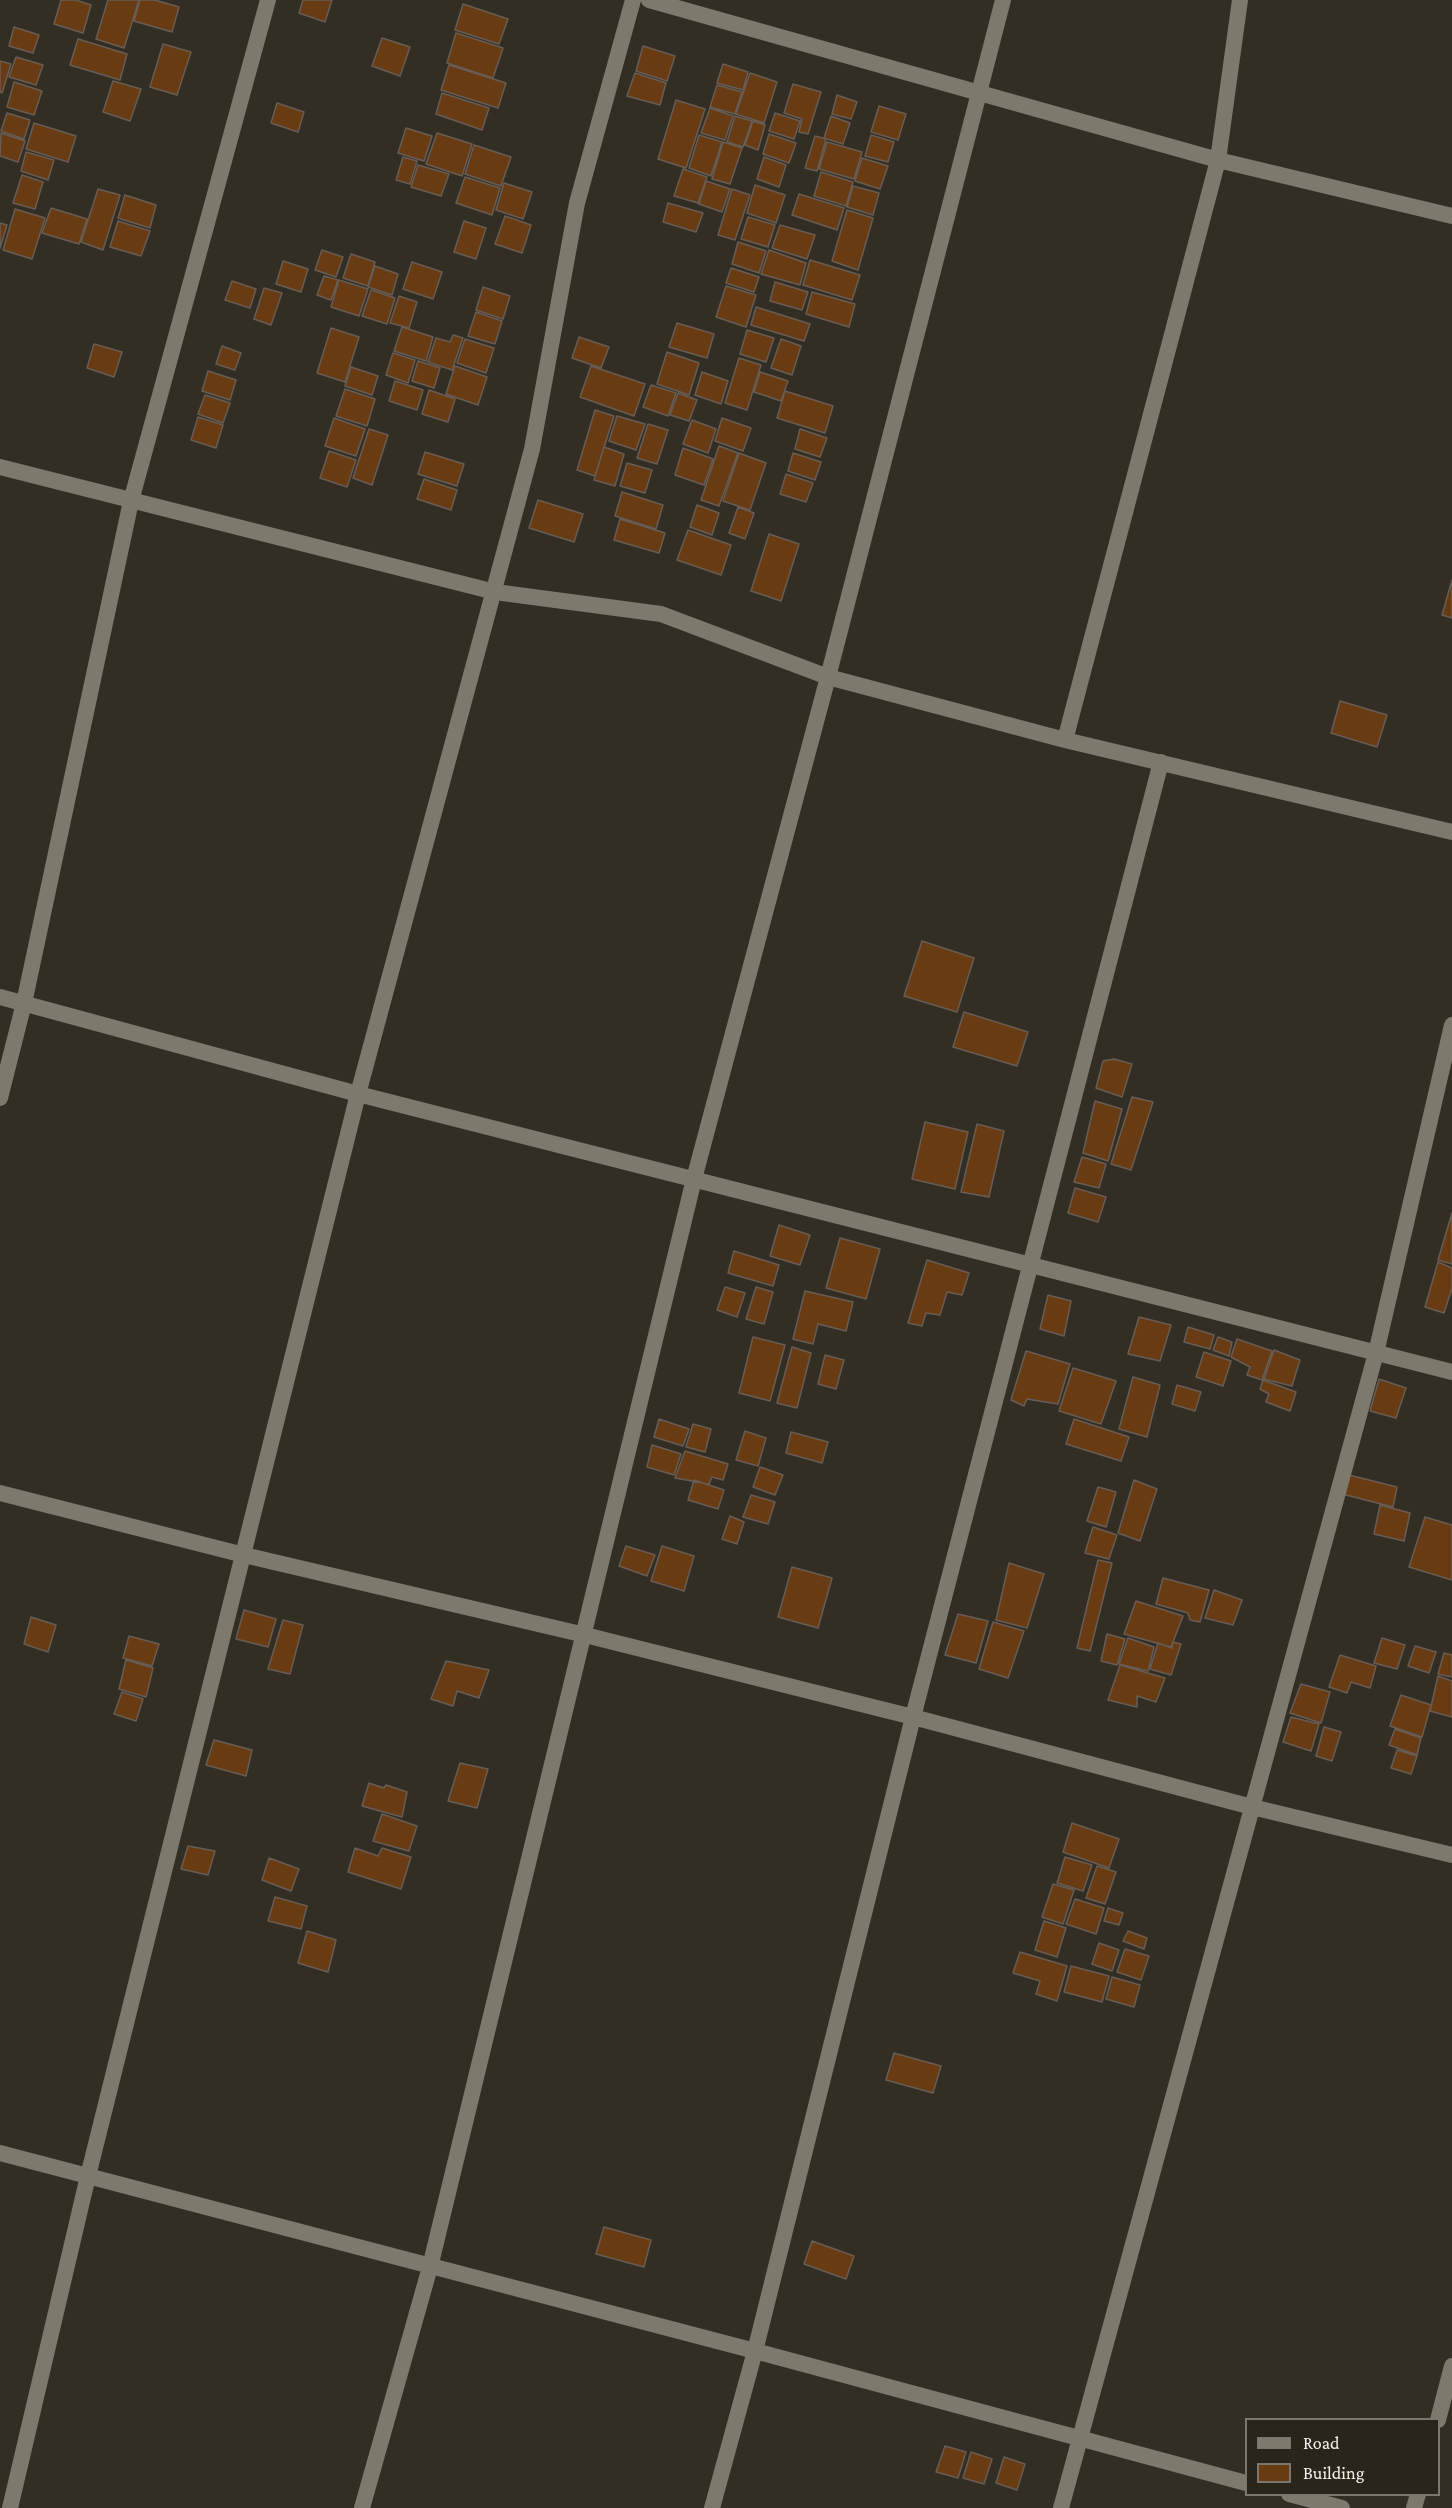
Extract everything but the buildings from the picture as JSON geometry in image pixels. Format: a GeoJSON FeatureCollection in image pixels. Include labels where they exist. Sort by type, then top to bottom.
{"type":"FeatureCollection","features":[{"type":"Feature","properties":{"kind":"street"},"geometry":{"type":"LineString","coordinates":[[0,1098],[24,1003],[131,501],[268,0]]}},
{"type":"Feature","properties":{"kind":"street"},"geometry":{"type":"LineString","coordinates":[[10,2508],[88,2176],[358,1094],[532,449],[577,203],[633,0]]}},
{"type":"Feature","properties":{"kind":"street"},"geometry":{"type":"LineString","coordinates":[[649,0],[1218,160],[1452,216]]}},
{"type":"Feature","properties":{"kind":"street"},"geometry":{"type":"LineString","coordinates":[[362,2508],[430,2267],[694,1179],[828,677],[1003,0]]}},
{"type":"Feature","properties":{"kind":"street"},"geometry":{"type":"LineString","coordinates":[[1065,740],[1218,160],[1240,0]]}},
{"type":"Feature","properties":{"kind":"street"},"geometry":{"type":"LineString","coordinates":[[0,467],[495,592],[661,614],[828,677],[1065,740],[1452,832]]}},
{"type":"Feature","properties":{"kind":"street"},"geometry":{"type":"LineString","coordinates":[[712,2508],[754,2351],[913,1717],[1161,762]]}},
{"type":"Feature","properties":{"kind":"street"},"geometry":{"type":"LineString","coordinates":[[0,997],[358,1094],[1452,1372]]}},
{"type":"Feature","properties":{"kind":"street"},"geometry":{"type":"LineString","coordinates":[[1061,2508],[1376,1353],[1452,1025]]}},
{"type":"Feature","properties":{"kind":"street"},"geometry":{"type":"LineString","coordinates":[[0,1493],[243,1555],[585,1635],[913,1717],[1252,1807],[1452,1855]]}},
{"type":"Feature","properties":{"kind":"street"},"geometry":{"type":"LineString","coordinates":[[0,2153],[1245,2483]]}},
{"type":"Feature","properties":{"kind":"street"},"geometry":{"type":"LineString","coordinates":[[1439,2418],[1452,2367]]}},
{"type":"Feature","properties":{"kind":"street"},"geometry":{"type":"LineString","coordinates":[[1297,2496],[1342,2508]]}}]}
